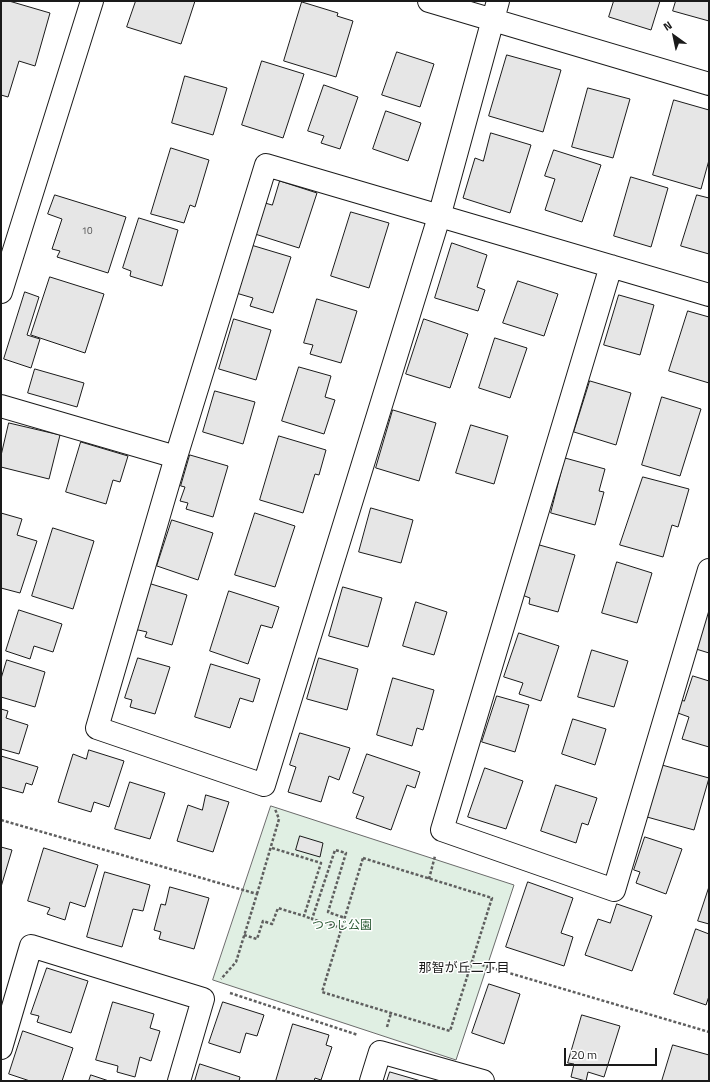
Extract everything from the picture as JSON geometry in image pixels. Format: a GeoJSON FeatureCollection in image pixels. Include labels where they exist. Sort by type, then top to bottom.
{"type":"FeatureCollection","features":[{"type":"Feature","properties":{"kind":"street"},"geometry":{"type":"LineString","coordinates":[[1,292],[92,1]]}},
{"type":"Feature","properties":{"kind":"street"},"geometry":{"type":"LineString","coordinates":[[429,1],[495,10],[709,84]]}},
{"type":"Feature","properties":{"kind":"street"},"geometry":{"type":"LineString","coordinates":[[495,10],[439,217],[264,785],[97,728],[176,457],[266,165],[439,217],[709,295]]}},
{"type":"Feature","properties":{"kind":"street"},"geometry":{"type":"LineString","coordinates":[[611,266],[442,830],[614,890],[709,570]]}},
{"type":"Feature","properties":{"kind":"street"},"geometry":{"type":"LineString","coordinates":[[1,406],[176,457]]}},
{"type":"Feature","properties":{"kind":"street"},"geometry":{"type":"LineString","coordinates":[[1,1048],[31,946],[203,999],[179,1081]]}},
{"type":"Feature","properties":{"kind":"street"},"geometry":{"type":"LineString","coordinates":[[371,1081],[380,1052],[483,1081]]}},
{"type":"Feature","properties":{"kind":"path"},"geometry":{"type":"LineString","coordinates":[[203,999],[236,962],[271,848],[279,819],[264,785]]}},
{"type":"Feature","properties":{"kind":"path"},"geometry":{"type":"LineString","coordinates":[[1,820],[257,894]]}},
{"type":"Feature","properties":{"kind":"path"},"geometry":{"type":"LineString","coordinates":[[271,848],[321,863],[304,916]]}},
{"type":"Feature","properties":{"kind":"path"},"geometry":{"type":"LineString","coordinates":[[312,919],[335,850],[346,853],[328,912],[345,918]]}},
{"type":"Feature","properties":{"kind":"path"},"geometry":{"type":"LineString","coordinates":[[363,858],[492,898],[450,1031],[322,992],[342,928],[363,858]]}},
{"type":"Feature","properties":{"kind":"path"},"geometry":{"type":"LineString","coordinates":[[244,935],[257,939],[263,921],[272,924],[278,908],[342,928]]}},
{"type":"Feature","properties":{"kind":"path"},"geometry":{"type":"LineString","coordinates":[[472,962],[709,1032]]}},
{"type":"Feature","properties":{"kind":"path"},"geometry":{"type":"LineString","coordinates":[[203,999],[226,992],[364,1037],[380,1052]]}},
{"type":"Feature","properties":{"kind":"green space","name":"つつじ公園"},"geometry":{"type":"Polygon","coordinates":[[[271,806],[514,885],[456,1060],[213,980],[271,806]]]}},
{"type":"Feature","properties":{"kind":"building"},"geometry":{"type":"Polygon","coordinates":[[[1,1],[9,1],[50,13],[35,66],[19,61],[8,97],[1,95],[1,1]]]}},
{"type":"Feature","properties":{"kind":"building"},"geometry":{"type":"Polygon","coordinates":[[[136,1],[195,1],[181,44],[127,27],[136,1]]]}},
{"type":"Feature","properties":{"kind":"building"},"geometry":{"type":"Polygon","coordinates":[[[614,1],[660,1],[651,30],[609,17],[614,1]]]}},
{"type":"Feature","properties":{"kind":"building"},"geometry":{"type":"Polygon","coordinates":[[[676,1],[709,1],[709,21],[673,11],[676,1]]]}},
{"type":"Feature","properties":{"kind":"building"},"geometry":{"type":"Polygon","coordinates":[[[302,2],[338,13],[337,16],[353,21],[336,77],[284,61],[302,2]]]}},
{"type":"Feature","properties":{"kind":"building"},"geometry":{"type":"Polygon","coordinates":[[[397,52],[434,64],[420,107],[382,95],[397,52]]]}},
{"type":"Feature","properties":{"kind":"building"},"geometry":{"type":"Polygon","coordinates":[[[507,55],[561,70],[543,132],[489,116],[507,55]]]}},
{"type":"Feature","properties":{"kind":"building"},"geometry":{"type":"Polygon","coordinates":[[[262,61],[304,74],[283,138],[242,125],[262,61]]]}},
{"type":"Feature","properties":{"kind":"building"},"geometry":{"type":"Polygon","coordinates":[[[185,76],[227,88],[213,135],[172,123],[185,76]]]}},
{"type":"Feature","properties":{"kind":"building"},"geometry":{"type":"Polygon","coordinates":[[[324,85],[358,97],[340,149],[321,143],[324,136],[308,131],[324,85]]]}},
{"type":"Feature","properties":{"kind":"building"},"geometry":{"type":"Polygon","coordinates":[[[588,88],[630,99],[613,158],[572,147],[588,88]]]}},
{"type":"Feature","properties":{"kind":"building"},"geometry":{"type":"Polygon","coordinates":[[[674,100],[709,110],[709,160],[701,189],[653,175],[674,100]]]}},
{"type":"Feature","properties":{"kind":"building"},"geometry":{"type":"Polygon","coordinates":[[[386,111],[421,123],[408,161],[373,149],[386,111]]]}},
{"type":"Feature","properties":{"kind":"building"},"geometry":{"type":"Polygon","coordinates":[[[491,133],[531,145],[510,213],[463,198],[475,158],[483,161],[491,133]]]}},
{"type":"Feature","properties":{"kind":"building"},"geometry":{"type":"Polygon","coordinates":[[[171,148],[209,160],[195,207],[190,205],[184,223],[151,214],[171,148]]]}},
{"type":"Feature","properties":{"kind":"building"},"geometry":{"type":"Polygon","coordinates":[[[554,150],[601,165],[582,222],[545,210],[555,179],[545,176],[554,150]]]}},
{"type":"Feature","properties":{"kind":"building"},"geometry":{"type":"Polygon","coordinates":[[[631,177],[668,188],[651,247],[614,236],[631,177]]]}},
{"type":"Feature","properties":{"kind":"building"},"geometry":{"type":"Polygon","coordinates":[[[280,181],[317,193],[299,248],[255,234],[265,203],[272,205],[280,181]]]}},
{"type":"Feature","properties":{"kind":"building"},"geometry":{"type":"Polygon","coordinates":[[[55,195],[126,217],[108,273],[57,257],[60,251],[52,249],[62,219],[48,214],[55,195]]]}},
{"type":"Feature","properties":{"kind":"building"},"geometry":{"type":"Polygon","coordinates":[[[697,195],[709,198],[709,254],[681,246],[697,195]]]}},
{"type":"Feature","properties":{"kind":"building"},"geometry":{"type":"Polygon","coordinates":[[[351,212],[389,223],[369,288],[331,276],[351,212]]]}},
{"type":"Feature","properties":{"kind":"building"},"geometry":{"type":"Polygon","coordinates":[[[139,218],[178,230],[162,286],[130,276],[131,271],[123,268],[139,218]]]}},
{"type":"Feature","properties":{"kind":"building"},"geometry":{"type":"Polygon","coordinates":[[[452,243],[487,255],[477,287],[485,290],[478,311],[435,298],[452,243]]]}},
{"type":"Feature","properties":{"kind":"building"},"geometry":{"type":"Polygon","coordinates":[[[251,245],[291,257],[273,313],[250,306],[253,298],[236,293],[251,245]]]}},
{"type":"Feature","properties":{"kind":"building"},"geometry":{"type":"Polygon","coordinates":[[[50,277],[104,294],[85,353],[31,335],[50,277]]]}},
{"type":"Feature","properties":{"kind":"building"},"geometry":{"type":"Polygon","coordinates":[[[518,281],[558,294],[544,336],[503,323],[518,281]]]}},
{"type":"Feature","properties":{"kind":"building"},"geometry":{"type":"Polygon","coordinates":[[[25,292],[39,297],[27,335],[40,339],[31,368],[4,359],[25,292]]]}},
{"type":"Feature","properties":{"kind":"building"},"geometry":{"type":"Polygon","coordinates":[[[619,295],[654,305],[640,355],[604,345],[619,295]]]}},
{"type":"Feature","properties":{"kind":"building"},"geometry":{"type":"Polygon","coordinates":[[[317,299],[357,311],[341,363],[310,354],[313,345],[304,343],[317,299]]]}},
{"type":"Feature","properties":{"kind":"building"},"geometry":{"type":"Polygon","coordinates":[[[688,311],[709,317],[709,383],[669,371],[688,311]]]}},
{"type":"Feature","properties":{"kind":"building"},"geometry":{"type":"Polygon","coordinates":[[[234,319],[271,330],[256,380],[219,369],[234,319]]]}},
{"type":"Feature","properties":{"kind":"building"},"geometry":{"type":"Polygon","coordinates":[[[424,319],[468,334],[450,388],[406,374],[424,319]]]}},
{"type":"Feature","properties":{"kind":"building"},"geometry":{"type":"Polygon","coordinates":[[[495,338],[527,348],[510,398],[479,388],[495,338]]]}},
{"type":"Feature","properties":{"kind":"building"},"geometry":{"type":"Polygon","coordinates":[[[299,367],[331,376],[325,397],[335,400],[324,434],[282,421],[299,367]]]}},
{"type":"Feature","properties":{"kind":"building"},"geometry":{"type":"Polygon","coordinates":[[[35,369],[84,383],[77,407],[28,393],[35,369]]]}},
{"type":"Feature","properties":{"kind":"building"},"geometry":{"type":"Polygon","coordinates":[[[590,381],[631,393],[616,445],[574,432],[590,381]]]}},
{"type":"Feature","properties":{"kind":"building"},"geometry":{"type":"Polygon","coordinates":[[[215,391],[255,402],[243,444],[203,432],[215,391]]]}},
{"type":"Feature","properties":{"kind":"building"},"geometry":{"type":"Polygon","coordinates":[[[662,397],[701,409],[680,476],[642,465],[662,397]]]}},
{"type":"Feature","properties":{"kind":"building"},"geometry":{"type":"Polygon","coordinates":[[[393,410],[436,423],[419,481],[376,468],[393,410]]]}},
{"type":"Feature","properties":{"kind":"building"},"geometry":{"type":"Polygon","coordinates":[[[9,423],[60,435],[49,479],[1,467],[1,456],[9,423]]]}},
{"type":"Feature","properties":{"kind":"building"},"geometry":{"type":"Polygon","coordinates":[[[471,425],[508,436],[494,484],[456,473],[471,425]]]}},
{"type":"Feature","properties":{"kind":"building"},"geometry":{"type":"Polygon","coordinates":[[[279,436],[326,450],[319,475],[315,474],[303,513],[260,500],[279,436]]]}},
{"type":"Feature","properties":{"kind":"building"},"geometry":{"type":"Polygon","coordinates":[[[81,442],[128,456],[120,482],[113,480],[106,504],[66,492],[81,442]]]}},
{"type":"Feature","properties":{"kind":"building"},"geometry":{"type":"Polygon","coordinates":[[[190,455],[228,466],[213,517],[186,509],[188,503],[180,501],[185,487],[181,486],[190,455]]]}},
{"type":"Feature","properties":{"kind":"building"},"geometry":{"type":"Polygon","coordinates":[[[565,458],[605,469],[599,491],[604,492],[595,525],[551,513],[565,458]]]}},
{"type":"Feature","properties":{"kind":"building"},"geometry":{"type":"Polygon","coordinates":[[[643,477],[689,489],[678,527],[672,525],[663,557],[620,545],[643,477]]]}},
{"type":"Feature","properties":{"kind":"building"},"geometry":{"type":"Polygon","coordinates":[[[371,508],[413,520],[401,563],[359,552],[371,508]]]}},
{"type":"Feature","properties":{"kind":"building"},"geometry":{"type":"Polygon","coordinates":[[[1,513],[22,519],[17,535],[37,541],[20,593],[1,588],[1,513]]]}},
{"type":"Feature","properties":{"kind":"building"},"geometry":{"type":"Polygon","coordinates":[[[255,513],[295,526],[275,587],[235,575],[255,513]]]}},
{"type":"Feature","properties":{"kind":"building"},"geometry":{"type":"Polygon","coordinates":[[[172,520],[213,533],[198,580],[157,566],[172,520]]]}},
{"type":"Feature","properties":{"kind":"building"},"geometry":{"type":"Polygon","coordinates":[[[53,528],[94,541],[73,609],[32,596],[53,528]]]}},
{"type":"Feature","properties":{"kind":"building"},"geometry":{"type":"Polygon","coordinates":[[[536,544],[575,555],[558,612],[529,604],[530,598],[522,595],[536,544]]]}},
{"type":"Feature","properties":{"kind":"building"},"geometry":{"type":"Polygon","coordinates":[[[617,562],[652,573],[637,623],[602,613],[617,562]]]}},
{"type":"Feature","properties":{"kind":"building"},"geometry":{"type":"Polygon","coordinates":[[[148,583],[187,595],[172,645],[145,637],[147,632],[134,629],[148,583]]]}},
{"type":"Feature","properties":{"kind":"building"},"geometry":{"type":"Polygon","coordinates":[[[343,587],[382,598],[368,647],[329,636],[343,587]]]}},
{"type":"Feature","properties":{"kind":"building"},"geometry":{"type":"Polygon","coordinates":[[[229,591],[279,607],[272,628],[261,625],[248,664],[210,651],[229,591]]]}},
{"type":"Feature","properties":{"kind":"building"},"geometry":{"type":"Polygon","coordinates":[[[416,602],[447,612],[434,655],[403,646],[416,602]]]}},
{"type":"Feature","properties":{"kind":"building"},"geometry":{"type":"Polygon","coordinates":[[[709,606],[709,653],[696,649],[709,606]]]}},
{"type":"Feature","properties":{"kind":"building"},"geometry":{"type":"Polygon","coordinates":[[[19,610],[62,624],[53,652],[34,646],[30,659],[6,651],[19,610]]]}},
{"type":"Feature","properties":{"kind":"building"},"geometry":{"type":"Polygon","coordinates":[[[519,633],[559,646],[541,701],[519,694],[523,683],[504,677],[519,633]]]}},
{"type":"Feature","properties":{"kind":"building"},"geometry":{"type":"Polygon","coordinates":[[[592,650],[628,661],[614,707],[578,697],[592,650]]]}},
{"type":"Feature","properties":{"kind":"building"},"geometry":{"type":"Polygon","coordinates":[[[138,658],[170,667],[155,714],[130,707],[132,700],[125,698],[138,658]]]}},
{"type":"Feature","properties":{"kind":"building"},"geometry":{"type":"Polygon","coordinates":[[[319,658],[358,669],[347,710],[307,699],[319,658]]]}},
{"type":"Feature","properties":{"kind":"building"},"geometry":{"type":"Polygon","coordinates":[[[7,660],[45,672],[35,707],[1,697],[1,679],[7,660]]]}},
{"type":"Feature","properties":{"kind":"building"},"geometry":{"type":"Polygon","coordinates":[[[211,664],[260,679],[253,702],[240,698],[230,728],[195,717],[211,664]]]}},
{"type":"Feature","properties":{"kind":"building"},"geometry":{"type":"Polygon","coordinates":[[[693,676],[709,681],[709,747],[682,739],[689,717],[675,712],[679,699],[684,701],[693,676]]]}},
{"type":"Feature","properties":{"kind":"building"},"geometry":{"type":"Polygon","coordinates":[[[393,678],[434,690],[423,730],[417,728],[412,746],[377,735],[393,678]]]}},
{"type":"Feature","properties":{"kind":"building"},"geometry":{"type":"Polygon","coordinates":[[[497,696],[529,705],[515,752],[482,742],[497,696]]]}},
{"type":"Feature","properties":{"kind":"building"},"geometry":{"type":"Polygon","coordinates":[[[1,709],[8,711],[6,718],[28,725],[19,754],[1,749],[1,709]]]}},
{"type":"Feature","properties":{"kind":"building"},"geometry":{"type":"Polygon","coordinates":[[[573,719],[606,729],[595,765],[562,754],[573,719]]]}},
{"type":"Feature","properties":{"kind":"building"},"geometry":{"type":"Polygon","coordinates":[[[300,733],[350,748],[339,780],[329,776],[321,802],[288,792],[296,767],[290,765],[300,733]]]}},
{"type":"Feature","properties":{"kind":"building"},"geometry":{"type":"Polygon","coordinates":[[[89,750],[124,761],[109,807],[94,802],[91,812],[58,802],[73,754],[86,759],[89,750]]]}},
{"type":"Feature","properties":{"kind":"building"},"geometry":{"type":"Polygon","coordinates":[[[367,754],[420,772],[415,788],[407,785],[391,830],[356,818],[364,797],[353,793],[367,754]]]}},
{"type":"Feature","properties":{"kind":"building"},"geometry":{"type":"Polygon","coordinates":[[[1,756],[38,767],[32,785],[26,783],[23,793],[1,787],[1,756]]]}},
{"type":"Feature","properties":{"kind":"building"},"geometry":{"type":"Polygon","coordinates":[[[662,765],[709,778],[694,830],[647,817],[662,765]]]}},
{"type":"Feature","properties":{"kind":"building"},"geometry":{"type":"Polygon","coordinates":[[[485,768],[523,781],[506,829],[468,817],[485,768]]]}},
{"type":"Feature","properties":{"kind":"building"},"geometry":{"type":"Polygon","coordinates":[[[130,782],[165,793],[150,839],[115,829],[130,782]]]}},
{"type":"Feature","properties":{"kind":"building"},"geometry":{"type":"Polygon","coordinates":[[[556,785],[597,798],[588,825],[582,823],[576,843],[541,831],[556,785]]]}},
{"type":"Feature","properties":{"kind":"building"},"geometry":{"type":"Polygon","coordinates":[[[206,795],[229,802],[213,852],[177,841],[188,805],[202,810],[206,795]]]}},
{"type":"Feature","properties":{"kind":"building"},"geometry":{"type":"Polygon","coordinates":[[[300,836],[323,843],[320,857],[296,850],[300,836]]]}},
{"type":"Feature","properties":{"kind":"building"},"geometry":{"type":"Polygon","coordinates":[[[645,837],[682,849],[666,894],[636,883],[640,872],[634,870],[645,837]]]}},
{"type":"Feature","properties":{"kind":"building"},"geometry":{"type":"Polygon","coordinates":[[[1,847],[12,850],[1,887],[1,847]]]}},
{"type":"Feature","properties":{"kind":"building"},"geometry":{"type":"Polygon","coordinates":[[[44,848],[98,865],[85,907],[70,902],[65,920],[47,914],[50,908],[28,901],[44,848]]]}},
{"type":"Feature","properties":{"kind":"building"},"geometry":{"type":"Polygon","coordinates":[[[105,872],[150,885],[143,911],[133,909],[122,947],[87,937],[105,872]]]}},
{"type":"Feature","properties":{"kind":"building"},"geometry":{"type":"Polygon","coordinates":[[[528,882],[573,898],[561,933],[573,937],[564,966],[506,947],[528,882]]]}},
{"type":"Feature","properties":{"kind":"building"},"geometry":{"type":"Polygon","coordinates":[[[170,887],[209,898],[194,949],[159,939],[161,932],[154,930],[161,904],[165,905],[170,887]]]}},
{"type":"Feature","properties":{"kind":"building"},"geometry":{"type":"Polygon","coordinates":[[[709,887],[709,924],[698,921],[709,887]]]}},
{"type":"Feature","properties":{"kind":"building"},"geometry":{"type":"Polygon","coordinates":[[[617,904],[652,916],[632,971],[585,955],[598,919],[610,923],[617,904]]]}},
{"type":"Feature","properties":{"kind":"building"},"geometry":{"type":"Polygon","coordinates":[[[696,929],[709,934],[709,996],[706,1005],[674,994],[696,929]]]}},
{"type":"Feature","properties":{"kind":"building"},"geometry":{"type":"Polygon","coordinates":[[[47,968],[88,981],[71,1033],[37,1022],[39,1016],[31,1014],[47,968]]]}},
{"type":"Feature","properties":{"kind":"building"},"geometry":{"type":"Polygon","coordinates":[[[489,984],[520,994],[504,1044],[472,1033],[489,984]]]}},
{"type":"Feature","properties":{"kind":"building"},"geometry":{"type":"Polygon","coordinates":[[[113,1002],[154,1014],[150,1028],[160,1031],[151,1061],[140,1057],[135,1077],[117,1072],[118,1066],[96,1060],[113,1002]]]}},
{"type":"Feature","properties":{"kind":"building"},"geometry":{"type":"Polygon","coordinates":[[[223,1002],[264,1015],[257,1036],[246,1033],[240,1053],[209,1043],[223,1002]]]}},
{"type":"Feature","properties":{"kind":"building"},"geometry":{"type":"Polygon","coordinates":[[[582,1015],[620,1026],[604,1077],[588,1072],[586,1081],[571,1077],[574,1064],[568,1063],[582,1015]]]}},
{"type":"Feature","properties":{"kind":"building"},"geometry":{"type":"Polygon","coordinates":[[[293,1024],[329,1035],[326,1045],[332,1047],[321,1080],[315,1078],[314,1081],[276,1081],[293,1024]]]}},
{"type":"Feature","properties":{"kind":"building"},"geometry":{"type":"Polygon","coordinates":[[[23,1031],[73,1048],[62,1081],[30,1081],[9,1074],[23,1031]]]}},
{"type":"Feature","properties":{"kind":"building"},"geometry":{"type":"Polygon","coordinates":[[[673,1045],[709,1055],[709,1081],[662,1081],[673,1045]]]}},
{"type":"Feature","properties":{"kind":"building"},"geometry":{"type":"Polygon","coordinates":[[[200,1064],[240,1077],[239,1081],[195,1081],[200,1064]]]}},
{"type":"Feature","properties":{"kind":"building"},"geometry":{"type":"Polygon","coordinates":[[[390,1072],[421,1081],[387,1081],[390,1072]]]}},
{"type":"Feature","properties":{"kind":"building"},"geometry":{"type":"Polygon","coordinates":[[[91,1075],[109,1081],[89,1081],[91,1075]]]}},
{"type":"Feature","properties":{"kind":"district","name":"那智が丘二丁目"},"geometry":{"type":"Point","coordinates":[464,969]}}]}
